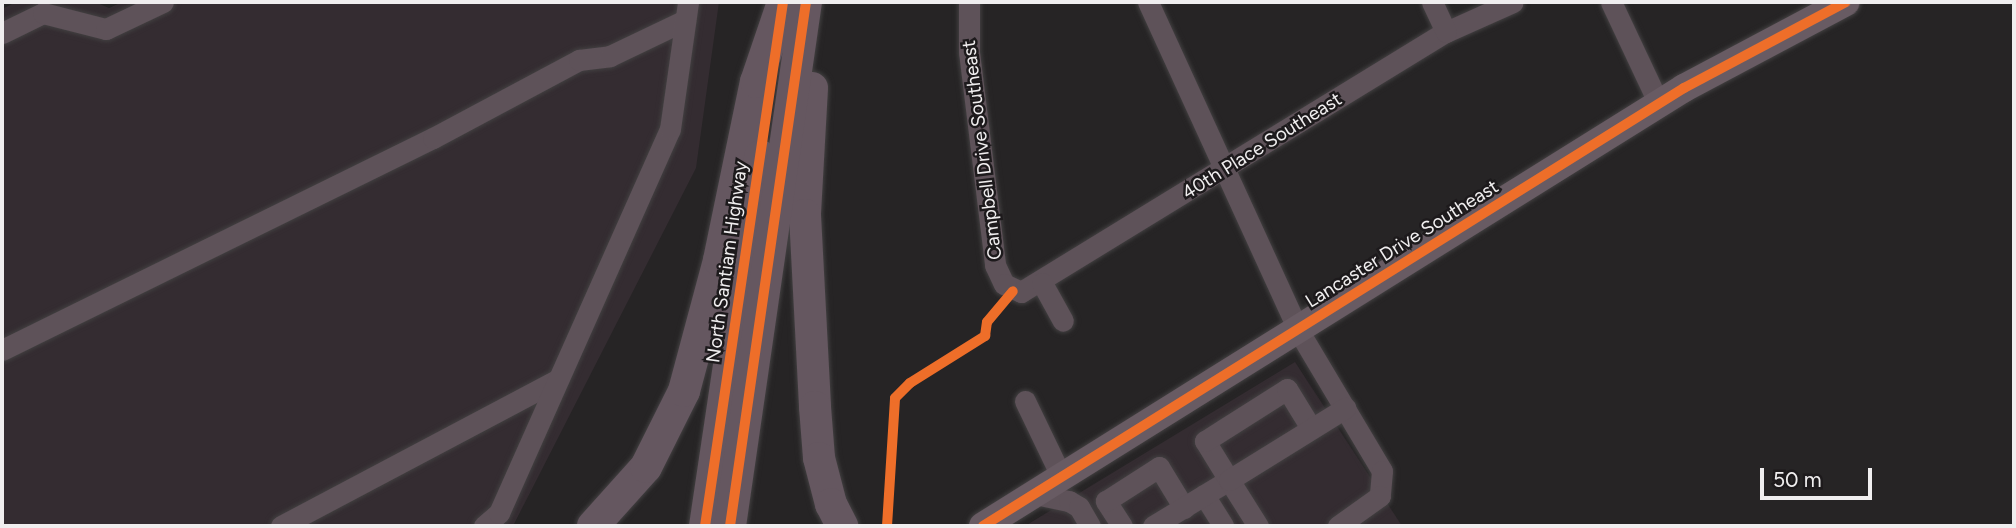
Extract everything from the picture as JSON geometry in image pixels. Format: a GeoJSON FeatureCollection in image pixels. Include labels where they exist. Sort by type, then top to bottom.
{"type":"FeatureCollection","features":[{"type":"Feature","properties":{"kind":"highway"},"geometry":{"type":"LineString","coordinates":[[817,2],[805,215],[807,262],[818,458],[831,504],[842,526]]}},
{"type":"Feature","properties":{"kind":"highway"},"geometry":{"type":"LineString","coordinates":[[593,526],[646,467],[684,390],[719,260],[757,82],[790,3]]}},
{"type":"Feature","properties":{"kind":"highway"},"geometry":{"type":"LineString","coordinates":[[730,526],[790,3]]}},
{"type":"Feature","properties":{"kind":"highway","name":"North Santiam Highway"},"geometry":{"type":"LineString","coordinates":[[705,526],[790,3]]}},
{"type":"Feature","properties":{"kind":"main road","name":"Lancaster Drive Southeast"},"geometry":{"type":"LineString","coordinates":[[983,526],[1659,104],[1846,2]]}},
{"type":"Feature","properties":{"kind":"street"},"geometry":{"type":"LineString","coordinates":[[2,33],[43,13],[106,30],[163,2]]}},
{"type":"Feature","properties":{"kind":"street","name":"Campbell Drive Southeast"},"geometry":{"type":"LineString","coordinates":[[969,2],[969,52],[995,265],[1013,291]]}},
{"type":"Feature","properties":{"kind":"street"},"geometry":{"type":"LineString","coordinates":[[1148,2],[1298,330],[1345,408],[1383,479],[1374,503],[1338,526]]}},
{"type":"Feature","properties":{"kind":"street"},"geometry":{"type":"LineString","coordinates":[[1432,2],[1446,32]]}},
{"type":"Feature","properties":{"kind":"street","name":"40th Place Southeast"},"geometry":{"type":"LineString","coordinates":[[1013,291],[1042,283],[1446,32],[1513,2]]}},
{"type":"Feature","properties":{"kind":"street"},"geometry":{"type":"LineString","coordinates":[[1611,2],[1659,104]]}},
{"type":"Feature","properties":{"kind":"street"},"geometry":{"type":"LineString","coordinates":[[2,350],[433,138],[579,60],[610,56],[687,11]]}},
{"type":"Feature","properties":{"kind":"street"},"geometry":{"type":"LineString","coordinates":[[484,526],[499,513],[670,130],[687,11]]}},
{"type":"Feature","properties":{"kind":"street"},"geometry":{"type":"LineString","coordinates":[[1042,283],[1063,321]]}},
{"type":"Feature","properties":{"kind":"street"},"geometry":{"type":"LineString","coordinates":[[281,526],[557,380]]}},
{"type":"Feature","properties":{"kind":"street"},"geometry":{"type":"LineString","coordinates":[[1258,526],[1205,441],[1287,389],[1311,428]]}},
{"type":"Feature","properties":{"kind":"street"},"geometry":{"type":"LineString","coordinates":[[1025,401],[1062,478]]}},
{"type":"Feature","properties":{"kind":"street"},"geometry":{"type":"LineString","coordinates":[[1153,526],[1345,408]]}},
{"type":"Feature","properties":{"kind":"street"},"geometry":{"type":"LineString","coordinates":[[1122,526],[1106,500],[1159,467],[1184,508]]}},
{"type":"Feature","properties":{"kind":"street"},"geometry":{"type":"LineString","coordinates":[[1035,494],[1069,501],[1079,507],[1090,526]]}},
{"type":"Feature","properties":{"kind":"street"},"geometry":{"type":"LineString","coordinates":[[1204,495],[1223,526]]}},
{"type":"Feature","properties":{"kind":"shaded area"},"geometry":{"type":"Polygon","coordinates":[[[16,2],[95,2],[109,8],[122,2],[719,2],[696,168],[513,526],[2,526],[2,9],[16,2]]]}},
{"type":"Feature","properties":{"kind":"shaded area"},"geometry":{"type":"Polygon","coordinates":[[[1295,362],[1402,526],[1025,526],[1295,362]]]}},
{"type":"Feature","properties":{"kind":"cycle path"},"geometry":{"type":"LineString","coordinates":[[705,526],[783,2]]}},
{"type":"Feature","properties":{"kind":"cycle path"},"geometry":{"type":"LineString","coordinates":[[730,526],[806,2]]}},
{"type":"Feature","properties":{"kind":"cycle path"},"geometry":{"type":"LineString","coordinates":[[983,526],[1684,88],[1846,2]]}},
{"type":"Feature","properties":{"kind":"cycle path"},"geometry":{"type":"LineString","coordinates":[[887,526],[895,398],[910,383],[985,336],[987,322],[1013,291]]}}]}
